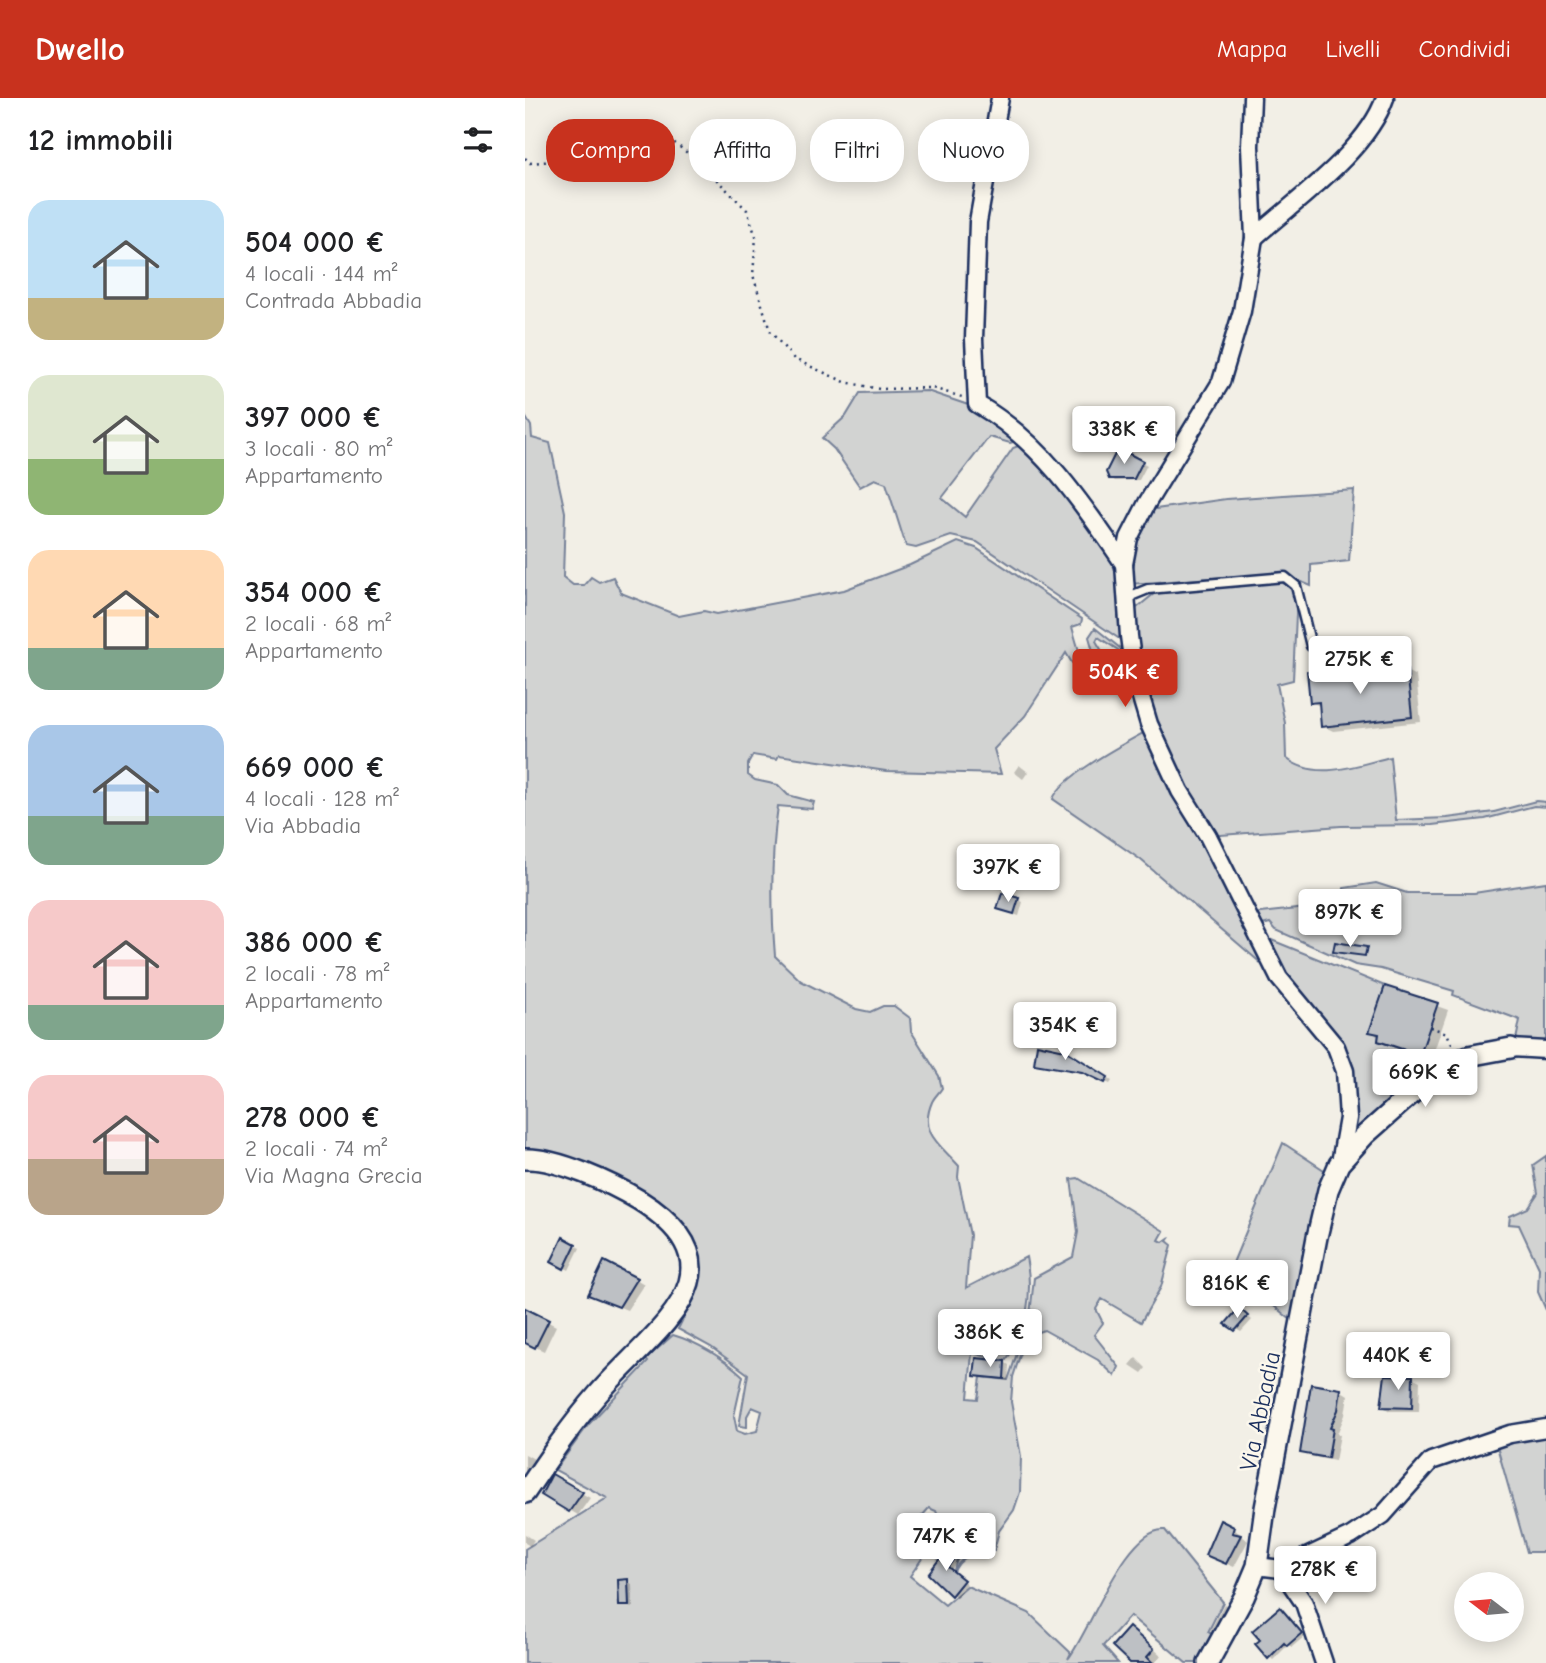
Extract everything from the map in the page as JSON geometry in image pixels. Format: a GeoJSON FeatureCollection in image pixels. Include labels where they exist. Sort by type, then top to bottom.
{"type":"FeatureCollection","features":[{"type":"Feature","properties":{"kind":"street"},"geometry":{"type":"LineString","coordinates":[[1000,98],[978,222],[974,339],[977,404],[998,416],[1035,449],[1077,495],[1124,564]]}},
{"type":"Feature","properties":{"kind":"street"},"geometry":{"type":"LineString","coordinates":[[1252,98],[1250,146],[1254,238],[1242,311],[1221,382],[1147,503],[1129,538],[1124,564],[1126,598],[1134,674],[1149,724],[1175,780],[1207,836],[1279,978],[1296,1002],[1336,1047],[1345,1071],[1348,1118],[1339,1164]]}},
{"type":"Feature","properties":{"kind":"street"},"geometry":{"type":"LineString","coordinates":[[1254,238],[1362,142],[1379,116],[1385,98]]}},
{"type":"Feature","properties":{"kind":"street"},"geometry":{"type":"LineString","coordinates":[[1511,1048],[1546,1050]]}},
{"type":"Feature","properties":{"kind":"street","name":"Via Abbadia"},"geometry":{"type":"LineString","coordinates":[[1208,1663],[1244,1597],[1257,1566],[1269,1484],[1317,1237],[1328,1190],[1339,1164],[1365,1135],[1425,1082],[1457,1061],[1481,1052],[1511,1048]]}},
{"type":"Feature","properties":{"kind":"street"},"geometry":{"type":"LineString","coordinates":[[525,1159],[560,1164],[635,1197],[656,1210],[667,1217],[682,1236],[691,1264],[685,1296],[673,1317],[598,1394],[525,1493]]}},
{"type":"Feature","properties":{"kind":"street"},"geometry":{"type":"LineString","coordinates":[[1257,1566],[1282,1569],[1351,1536],[1383,1515],[1431,1461],[1510,1434],[1546,1428]]}},
{"type":"Feature","properties":{"kind":"street"},"geometry":{"type":"LineString","coordinates":[[1282,1569],[1304,1603],[1324,1663]]}},
{"type":"Feature","properties":{"kind":"lane"},"geometry":{"type":"LineString","coordinates":[[1126,598],[1148,589],[1285,577],[1296,586],[1311,646],[1328,650],[1363,650]]}},
{"type":"Feature","properties":{"kind":"path"},"geometry":{"type":"LineString","coordinates":[[525,158],[530,163],[577,159],[618,127],[641,125],[659,131],[698,161],[747,210],[756,237],[753,275],[770,331],[794,359],[845,382],[879,389],[932,388],[977,404]]}},
{"type":"Feature","properties":{"kind":"path"},"geometry":{"type":"LineString","coordinates":[[1430,1027],[1447,1033],[1457,1061]]}},
{"type":"Feature","properties":{"kind":"shaded area"},"geometry":{"type":"Polygon","coordinates":[[[927,391],[977,408],[1016,441],[1010,443],[989,437],[942,498],[965,517],[1013,448],[1021,445],[1077,506],[1111,558],[1119,585],[1124,642],[977,542],[951,536],[916,548],[906,546],[886,483],[875,479],[860,487],[834,449],[822,438],[846,416],[860,393],[927,391]]]}},
{"type":"Feature","properties":{"kind":"shaded area"},"geometry":{"type":"Polygon","coordinates":[[[525,416],[531,426],[532,438],[550,443],[565,512],[563,577],[573,585],[584,585],[591,577],[599,582],[613,577],[621,593],[679,616],[704,611],[717,614],[844,590],[910,565],[958,542],[976,548],[1082,619],[1081,624],[1072,627],[1081,658],[1094,654],[1089,637],[1095,628],[1125,652],[1123,657],[1118,650],[1098,637],[1096,641],[1102,651],[1100,660],[1086,667],[1072,663],[1066,653],[1025,716],[994,749],[1001,774],[886,771],[779,755],[777,759],[753,755],[748,764],[748,775],[755,780],[778,785],[788,795],[814,802],[812,809],[778,806],[772,881],[775,956],[801,981],[856,1009],[870,1012],[883,1006],[894,1006],[910,1018],[911,1031],[939,1076],[942,1088],[932,1102],[928,1123],[934,1139],[959,1166],[958,1177],[970,1235],[966,1288],[1026,1257],[1029,1283],[1027,1311],[1019,1338],[1005,1361],[972,1353],[968,1398],[978,1399],[981,1377],[1008,1380],[1030,1315],[1034,1278],[1073,1257],[1078,1232],[1071,1179],[1078,1178],[1164,1231],[1159,1240],[1163,1242],[1170,1237],[1167,1241],[1172,1245],[1161,1287],[1141,1322],[1102,1299],[1096,1309],[1103,1323],[1094,1335],[1119,1367],[1115,1376],[1098,1360],[1044,1330],[1038,1332],[1037,1326],[1030,1325],[1013,1377],[1011,1402],[1021,1456],[1020,1492],[1014,1510],[999,1531],[994,1550],[964,1558],[953,1574],[958,1555],[985,1545],[985,1538],[950,1545],[947,1531],[944,1532],[936,1511],[929,1508],[915,1524],[934,1541],[910,1576],[945,1605],[967,1586],[1029,1613],[1071,1653],[1068,1659],[1123,1562],[1151,1533],[1165,1530],[1223,1602],[1208,1632],[1216,1636],[1199,1663],[1186,1663],[1130,1616],[1103,1646],[1118,1663],[525,1663],[525,1549],[607,1498],[555,1470],[589,1424],[648,1362],[646,1359],[673,1335],[701,1346],[743,1376],[734,1416],[737,1431],[745,1434],[757,1431],[762,1411],[752,1407],[747,1416],[747,1427],[739,1426],[748,1374],[711,1347],[678,1329],[690,1305],[692,1272],[656,1212],[525,1153],[525,416]]]}},
{"type":"Feature","properties":{"kind":"shaded area"},"geometry":{"type":"Polygon","coordinates":[[[1354,490],[1349,561],[1311,565],[1311,586],[1281,573],[1130,584],[1136,536],[1149,510],[1226,499],[1354,490]]]}},
{"type":"Feature","properties":{"kind":"shaded area"},"geometry":{"type":"Polygon","coordinates":[[[1280,581],[1297,592],[1293,680],[1277,684],[1285,723],[1286,758],[1310,769],[1323,770],[1351,767],[1390,757],[1396,820],[1447,818],[1494,812],[1536,801],[1546,802],[1546,807],[1534,806],[1485,819],[1432,825],[1341,826],[1208,836],[1185,795],[1143,691],[1133,611],[1155,593],[1280,581]]]}},
{"type":"Feature","properties":{"kind":"shaded area"},"geometry":{"type":"Polygon","coordinates":[[[1147,731],[1180,804],[1270,971],[1141,860],[1053,799],[1058,790],[1080,771],[1147,731]]]}},
{"type":"Feature","properties":{"kind":"shaded area"},"geometry":{"type":"Polygon","coordinates":[[[1546,882],[1546,1044],[1520,1043],[1516,1040],[1520,1020],[1453,995],[1454,991],[1381,969],[1355,965],[1276,930],[1270,923],[1259,926],[1251,914],[1343,904],[1344,888],[1376,883],[1407,893],[1474,893],[1546,882]]]}},
{"type":"Feature","properties":{"kind":"shaded area"},"geometry":{"type":"Polygon","coordinates":[[[1269,939],[1385,986],[1370,1031],[1379,1034],[1378,1041],[1420,1055],[1398,1094],[1358,1130],[1355,1127],[1354,1084],[1345,1044],[1338,1042],[1289,982],[1269,939]]]}},
{"type":"Feature","properties":{"kind":"shaded area"},"geometry":{"type":"Polygon","coordinates":[[[1283,1143],[1327,1172],[1297,1325],[1230,1270],[1283,1143]]]}},
{"type":"Feature","properties":{"kind":"shaded area"},"geometry":{"type":"Polygon","coordinates":[[[1546,1156],[1546,1310],[1538,1292],[1539,1268],[1519,1225],[1509,1224],[1510,1216],[1528,1208],[1538,1193],[1533,1165],[1546,1156]]]}},
{"type":"Feature","properties":{"kind":"shaded area"},"geometry":{"type":"Polygon","coordinates":[[[1546,1434],[1546,1552],[1527,1552],[1496,1443],[1546,1434]]]}},
{"type":"Feature","properties":{"kind":"building"},"geometry":{"type":"Polygon","coordinates":[[[1118,448],[1143,461],[1134,479],[1109,479],[1106,472],[1118,448]]]}},
{"type":"Feature","properties":{"kind":"building"},"geometry":{"type":"Polygon","coordinates":[[[1315,663],[1325,663],[1328,677],[1407,669],[1412,717],[1321,727],[1319,702],[1310,703],[1307,671],[1314,670],[1315,663]]]}},
{"type":"Feature","properties":{"kind":"building"},"geometry":{"type":"Polygon","coordinates":[[[1002,893],[1019,898],[1014,914],[997,909],[1002,893]]]}},
{"type":"Feature","properties":{"kind":"building"},"geometry":{"type":"Polygon","coordinates":[[[1335,942],[1367,947],[1365,956],[1333,952],[1335,942]]]}},
{"type":"Feature","properties":{"kind":"building"},"geometry":{"type":"Polygon","coordinates":[[[1385,986],[1438,1003],[1420,1055],[1378,1041],[1379,1034],[1369,1032],[1385,986]]]}},
{"type":"Feature","properties":{"kind":"building"},"geometry":{"type":"Polygon","coordinates":[[[1037,1044],[1065,1050],[1108,1077],[1105,1083],[1082,1072],[1034,1064],[1037,1044]]]}},
{"type":"Feature","properties":{"kind":"building"},"geometry":{"type":"Polygon","coordinates":[[[563,1237],[576,1244],[564,1269],[551,1262],[563,1237]]]}},
{"type":"Feature","properties":{"kind":"building"},"geometry":{"type":"Polygon","coordinates":[[[604,1261],[637,1278],[619,1307],[588,1295],[604,1261]]]}},
{"type":"Feature","properties":{"kind":"building"},"geometry":{"type":"Polygon","coordinates":[[[525,1308],[549,1320],[535,1348],[525,1343],[525,1308]]]}},
{"type":"Feature","properties":{"kind":"building"},"geometry":{"type":"Polygon","coordinates":[[[1239,1308],[1248,1316],[1235,1331],[1225,1324],[1239,1308]]]}},
{"type":"Feature","properties":{"kind":"building"},"geometry":{"type":"Polygon","coordinates":[[[976,1358],[1005,1361],[1004,1379],[974,1376],[976,1358]]]}},
{"type":"Feature","properties":{"kind":"building"},"geometry":{"type":"Polygon","coordinates":[[[1385,1375],[1413,1376],[1412,1408],[1381,1407],[1385,1375]]]}},
{"type":"Feature","properties":{"kind":"building"},"geometry":{"type":"Polygon","coordinates":[[[1311,1384],[1341,1389],[1338,1410],[1330,1428],[1333,1429],[1328,1458],[1300,1453],[1311,1384]]]}},
{"type":"Feature","properties":{"kind":"building"},"geometry":{"type":"Polygon","coordinates":[[[552,1474],[583,1492],[569,1512],[541,1495],[552,1474]]]}},
{"type":"Feature","properties":{"kind":"building"},"geometry":{"type":"Polygon","coordinates":[[[1220,1520],[1234,1527],[1232,1533],[1241,1535],[1226,1564],[1205,1555],[1220,1520]]]}},
{"type":"Feature","properties":{"kind":"building"},"geometry":{"type":"Polygon","coordinates":[[[951,1544],[955,1557],[948,1567],[964,1580],[951,1596],[928,1574],[951,1544]]]}},
{"type":"Feature","properties":{"kind":"building"},"geometry":{"type":"Polygon","coordinates":[[[628,1579],[629,1606],[619,1606],[618,1580],[628,1579]]]}},
{"type":"Feature","properties":{"kind":"building"},"geometry":{"type":"Polygon","coordinates":[[[1280,1607],[1302,1633],[1287,1646],[1284,1643],[1268,1659],[1255,1644],[1260,1640],[1252,1631],[1280,1607]]]}},
{"type":"Feature","properties":{"kind":"building"},"geometry":{"type":"Polygon","coordinates":[[[1129,1627],[1154,1649],[1147,1657],[1153,1663],[1130,1663],[1112,1646],[1129,1627]]]}}]}
